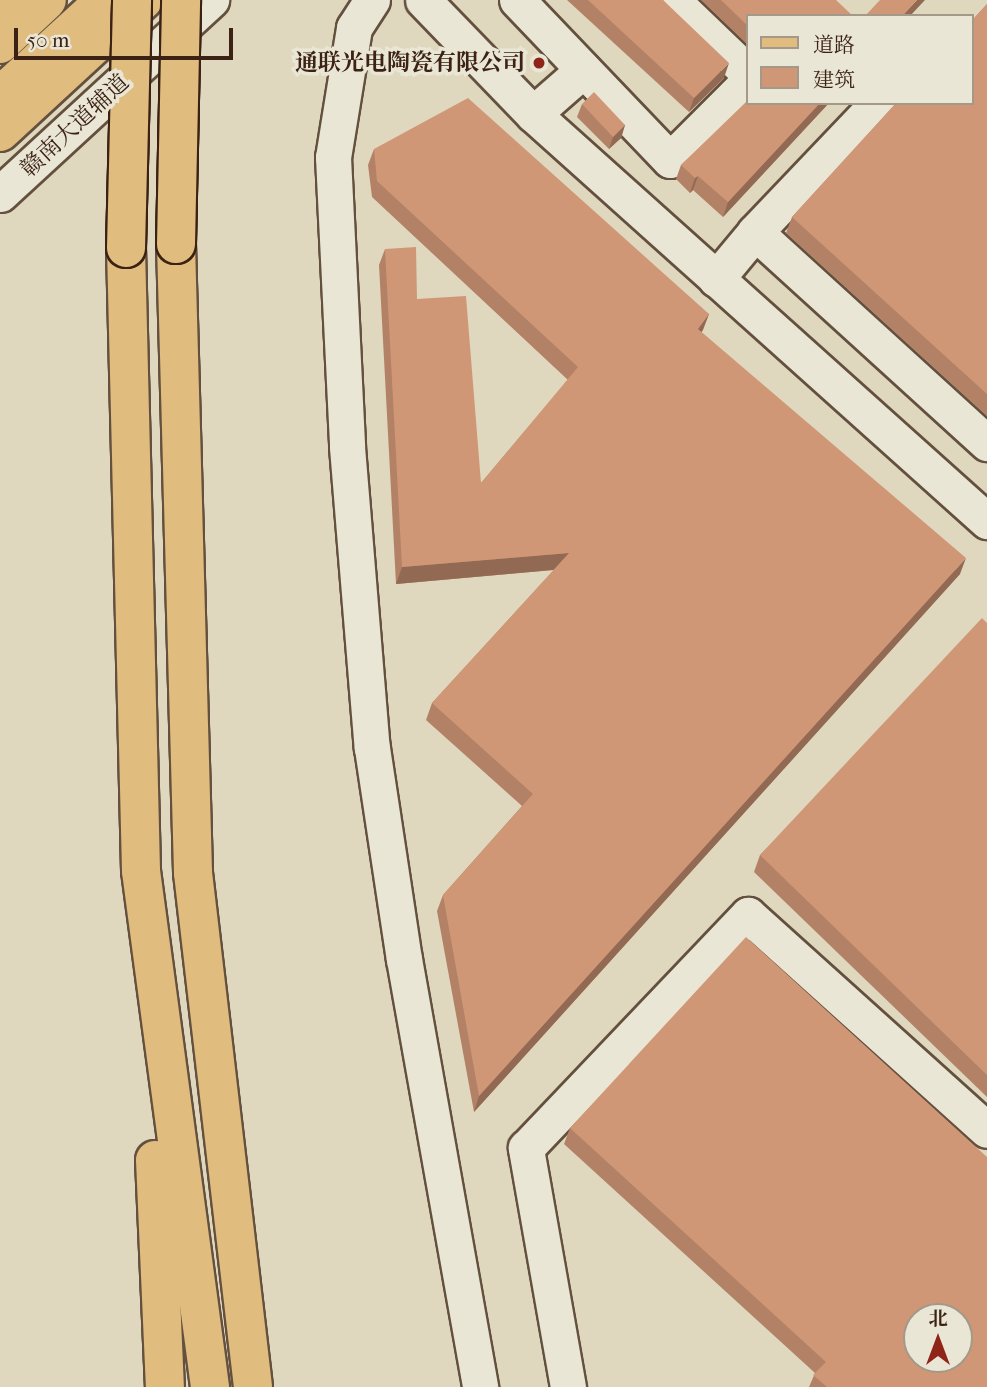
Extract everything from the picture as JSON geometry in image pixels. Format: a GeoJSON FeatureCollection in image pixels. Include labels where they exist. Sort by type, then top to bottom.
{"type":"FeatureCollection","features":[{"type":"Feature","properties":{"kind":"main road"},"geometry":{"type":"LineString","coordinates":[[0,44],[47,0]]}},
{"type":"Feature","properties":{"kind":"main road"},"geometry":{"type":"LineString","coordinates":[[0,96],[105,0]]}},
{"type":"Feature","properties":{"kind":"main road"},"geometry":{"type":"LineString","coordinates":[[132,0],[126,248],[141,871],[165,1387]]}},
{"type":"Feature","properties":{"kind":"main road"},"geometry":{"type":"LineString","coordinates":[[0,132],[143,0]]}},
{"type":"Feature","properties":{"kind":"main road"},"geometry":{"type":"LineString","coordinates":[[181,0],[176,244],[192,873],[253,1387]]}},
{"type":"Feature","properties":{"kind":"main road"},"geometry":{"type":"LineString","coordinates":[[141,871],[210,1387]]}},
{"type":"Feature","properties":{"kind":"main road"},"geometry":{"type":"LineString","coordinates":[[192,873],[273,1387]]}},
{"type":"Feature","properties":{"kind":"street","name":"赣南大道辅道"},"geometry":{"type":"LineString","coordinates":[[0,194],[211,0]]}},
{"type":"Feature","properties":{"kind":"street"},"geometry":{"type":"LineString","coordinates":[[372,0],[354,28],[333,156],[348,461],[372,748],[404,959],[480,1387]]}},
{"type":"Feature","properties":{"kind":"street"},"geometry":{"type":"LineString","coordinates":[[423,0],[533,114],[987,521]]}},
{"type":"Feature","properties":{"kind":"street"},"geometry":{"type":"LineString","coordinates":[[517,0],[670,160],[746,84]]}},
{"type":"Feature","properties":{"kind":"street"},"geometry":{"type":"LineString","coordinates":[[672,0],[746,71]]}},
{"type":"Feature","properties":{"kind":"street"},"geometry":{"type":"LineString","coordinates":[[533,114],[583,70]]}},
{"type":"Feature","properties":{"kind":"street"},"geometry":{"type":"LineString","coordinates":[[716,279],[755,232],[876,105]]}},
{"type":"Feature","properties":{"kind":"street"},"geometry":{"type":"LineString","coordinates":[[755,232],[987,443]]}},
{"type":"Feature","properties":{"kind":"street"},"geometry":{"type":"LineString","coordinates":[[569,1387],[526,1148],[748,915],[987,1130]]}},
{"type":"Feature","properties":{"kind":"building"},"geometry":{"type":"Polygon","coordinates":[[[588,0],[663,0],[729,63],[694,98],[588,0]]]}},
{"type":"Feature","properties":{"kind":"building"},"geometry":{"type":"Polygon","coordinates":[[[721,0],[836,0],[851,14],[746,14],[746,24],[721,0]]]}},
{"type":"Feature","properties":{"kind":"building"},"geometry":{"type":"Polygon","coordinates":[[[880,0],[917,0],[904,14],[867,14],[880,0]]]}},
{"type":"Feature","properties":{"kind":"building"},"geometry":{"type":"Polygon","coordinates":[[[987,4],[987,394],[792,217],[894,105],[973,105],[973,20],[987,4]]]}},
{"type":"Feature","properties":{"kind":"building"},"geometry":{"type":"Polygon","coordinates":[[[594,92],[625,125],[613,137],[582,104],[594,92]]]}},
{"type":"Feature","properties":{"kind":"building"},"geometry":{"type":"Polygon","coordinates":[[[468,98],[709,314],[698,329],[966,558],[479,1096],[443,895],[533,794],[432,703],[569,553],[402,567],[385,249],[416,247],[417,299],[466,296],[481,483],[578,367],[377,181],[374,149],[468,98]]]}},
{"type":"Feature","properties":{"kind":"building"},"geometry":{"type":"Polygon","coordinates":[[[746,102],[746,105],[818,105],[728,202],[681,165],[746,102]]]}},
{"type":"Feature","properties":{"kind":"building"},"geometry":{"type":"Polygon","coordinates":[[[982,618],[987,623],[987,1075],[760,855],[982,618]]]}},
{"type":"Feature","properties":{"kind":"building"},"geometry":{"type":"Polygon","coordinates":[[[746,937],[987,1157],[987,1387],[827,1387],[813,1375],[826,1362],[570,1128],[746,937]]]}},
{"type":"Feature","properties":{"kind":"place","name":"通联光电陶瓷有限公司"},"geometry":{"type":"Point","coordinates":[539,63]}}]}
